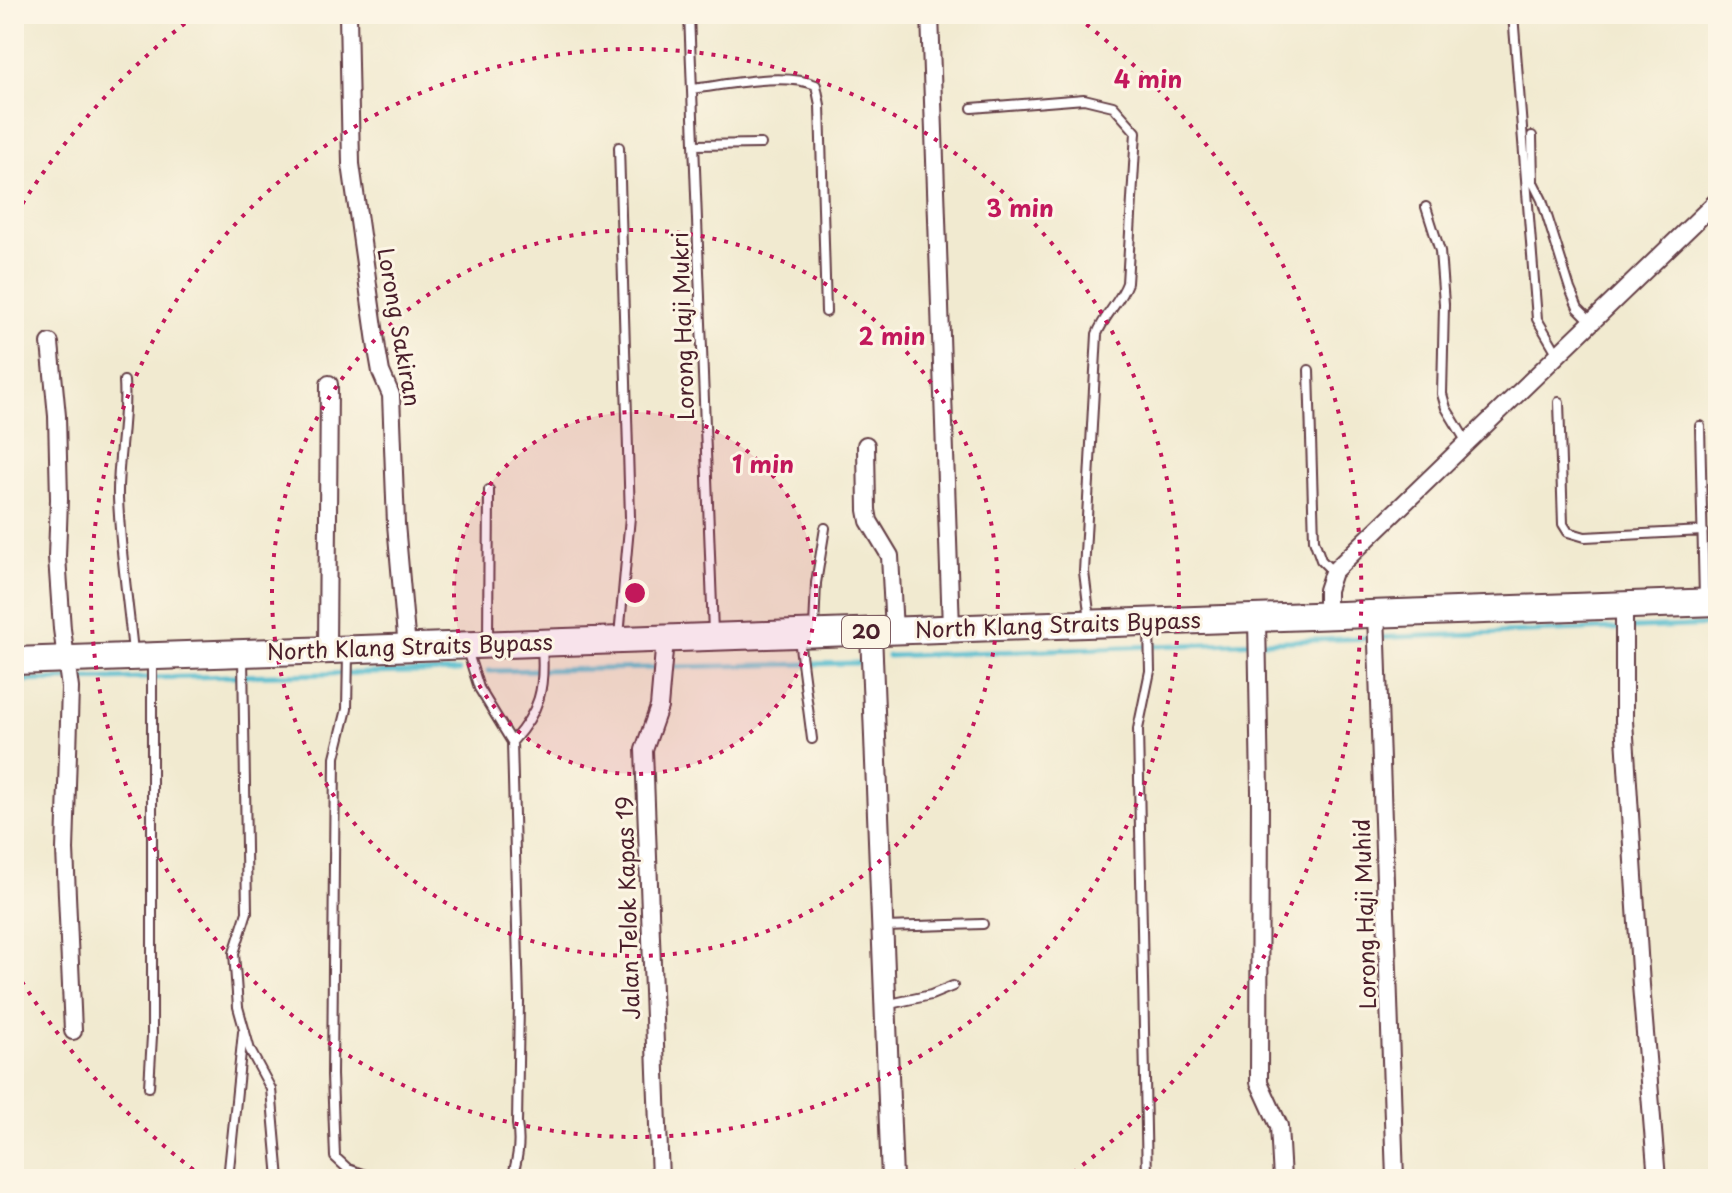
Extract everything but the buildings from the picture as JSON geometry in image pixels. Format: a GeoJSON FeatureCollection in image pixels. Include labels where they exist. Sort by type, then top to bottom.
{"type":"FeatureCollection","features":[{"type":"Feature","properties":{"kind":"highway","name":"North Klang Straits Bypass"},"geometry":{"type":"LineString","coordinates":[[14,661],[69,675],[146,661],[242,662],[341,657],[407,648],[476,645],[543,652],[619,640],[714,637],[804,640],[882,631],[1090,624],[1149,628],[1257,625],[1327,617],[1377,619],[1625,612],[1711,602]]}},
{"type":"Feature","properties":{"kind":"street","name":"Lorong Sakiran"},"geometry":{"type":"LineString","coordinates":[[348,14],[351,164],[377,349],[381,372],[391,395],[396,524],[407,648]]}},
{"type":"Feature","properties":{"kind":"street"},"geometry":{"type":"LineString","coordinates":[[930,14],[951,628]]}},
{"type":"Feature","properties":{"kind":"street"},"geometry":{"type":"LineString","coordinates":[[1327,617],[1327,590],[1333,572],[1589,319],[1718,200]]}},
{"type":"Feature","properties":{"kind":"street"},"geometry":{"type":"LineString","coordinates":[[50,343],[57,416],[57,557],[69,675],[65,850],[73,1031]]}},
{"type":"Feature","properties":{"kind":"street"},"geometry":{"type":"LineString","coordinates":[[329,384],[341,657]]}},
{"type":"Feature","properties":{"kind":"street"},"geometry":{"type":"LineString","coordinates":[[866,445],[869,521],[890,556],[882,631],[882,927],[892,1179]]}},
{"type":"Feature","properties":{"kind":"street"},"geometry":{"type":"LineString","coordinates":[[1625,612],[1624,721],[1657,1179]]}},
{"type":"Feature","properties":{"kind":"street","name":"Lorong Haji Muhid"},"geometry":{"type":"LineString","coordinates":[[1377,619],[1395,1179]]}},
{"type":"Feature","properties":{"kind":"street"},"geometry":{"type":"LineString","coordinates":[[1257,625],[1259,1082],[1279,1126],[1282,1179]]}},
{"type":"Feature","properties":{"kind":"street","name":"Jalan Telok Kapas 19"},"geometry":{"type":"LineString","coordinates":[[660,1179],[644,750],[659,707],[665,639]]}},
{"type":"Feature","properties":{"kind":"lane","name":"Lorong Haji Mukri"},"geometry":{"type":"LineString","coordinates":[[689,14],[714,637]]}},
{"type":"Feature","properties":{"kind":"lane"},"geometry":{"type":"LineString","coordinates":[[1513,14],[1537,319],[1557,353]]}},
{"type":"Feature","properties":{"kind":"lane"},"geometry":{"type":"LineString","coordinates":[[692,89],[770,81],[807,81],[816,85],[820,105],[826,312]]}},
{"type":"Feature","properties":{"kind":"lane"},"geometry":{"type":"LineString","coordinates":[[972,108],[1084,99],[1113,106],[1136,132],[1127,283],[1122,296],[1103,317],[1097,334],[1084,572],[1090,624]]}},
{"type":"Feature","properties":{"kind":"lane"},"geometry":{"type":"LineString","coordinates":[[1532,136],[1533,182],[1542,200],[1570,289],[1578,308],[1589,319]]}},
{"type":"Feature","properties":{"kind":"lane"},"geometry":{"type":"LineString","coordinates":[[694,145],[761,144]]}},
{"type":"Feature","properties":{"kind":"lane"},"geometry":{"type":"LineString","coordinates":[[619,147],[630,517],[619,640]]}},
{"type":"Feature","properties":{"kind":"lane"},"geometry":{"type":"LineString","coordinates":[[1426,207],[1440,251],[1444,304],[1442,394],[1446,408],[1466,441]]}},
{"type":"Feature","properties":{"kind":"lane"},"geometry":{"type":"LineString","coordinates":[[1309,370],[1314,540],[1321,560],[1333,572]]}},
{"type":"Feature","properties":{"kind":"lane"},"geometry":{"type":"LineString","coordinates":[[124,381],[126,409],[119,448],[118,498],[153,689],[152,1036],[149,1087]]}},
{"type":"Feature","properties":{"kind":"lane"},"geometry":{"type":"LineString","coordinates":[[1559,402],[1563,524],[1568,532],[1585,537],[1703,531]]}},
{"type":"Feature","properties":{"kind":"lane"},"geometry":{"type":"LineString","coordinates":[[1700,426],[1703,531],[1711,602]]}},
{"type":"Feature","properties":{"kind":"lane"},"geometry":{"type":"LineString","coordinates":[[489,490],[476,645],[479,688],[512,742],[519,1002],[517,1124],[520,1137],[512,1179]]}},
{"type":"Feature","properties":{"kind":"lane"},"geometry":{"type":"LineString","coordinates":[[812,739],[802,669],[804,640],[825,528]]}},
{"type":"Feature","properties":{"kind":"lane"},"geometry":{"type":"LineString","coordinates":[[1147,1179],[1138,729],[1147,693],[1149,628]]}},
{"type":"Feature","properties":{"kind":"lane"},"geometry":{"type":"LineString","coordinates":[[512,742],[528,724],[539,703],[543,652]]}},
{"type":"Feature","properties":{"kind":"lane"},"geometry":{"type":"LineString","coordinates":[[341,657],[349,689],[335,757],[332,1075],[335,1157],[348,1169],[368,1176]]}},
{"type":"Feature","properties":{"kind":"lane"},"geometry":{"type":"LineString","coordinates":[[242,662],[247,912],[234,953],[238,1007],[250,1050],[271,1089],[279,1179]]}},
{"type":"Feature","properties":{"kind":"lane"},"geometry":{"type":"LineString","coordinates":[[882,927],[983,924]]}},
{"type":"Feature","properties":{"kind":"lane"},"geometry":{"type":"LineString","coordinates":[[885,1005],[931,995],[953,986]]}},
{"type":"Feature","properties":{"kind":"lane"},"geometry":{"type":"LineString","coordinates":[[228,1179],[244,1027]]}},
{"type":"Feature","properties":{"kind":"waterway"},"geometry":{"type":"LineString","coordinates":[[888,656],[1718,625]]}},
{"type":"Feature","properties":{"kind":"waterway"},"geometry":{"type":"LineString","coordinates":[[675,667],[858,663]]}},
{"type":"Feature","properties":{"kind":"waterway"},"geometry":{"type":"LineString","coordinates":[[488,671],[653,668]]}},
{"type":"Feature","properties":{"kind":"waterway"},"geometry":{"type":"LineString","coordinates":[[14,681],[459,671]]}}]}
